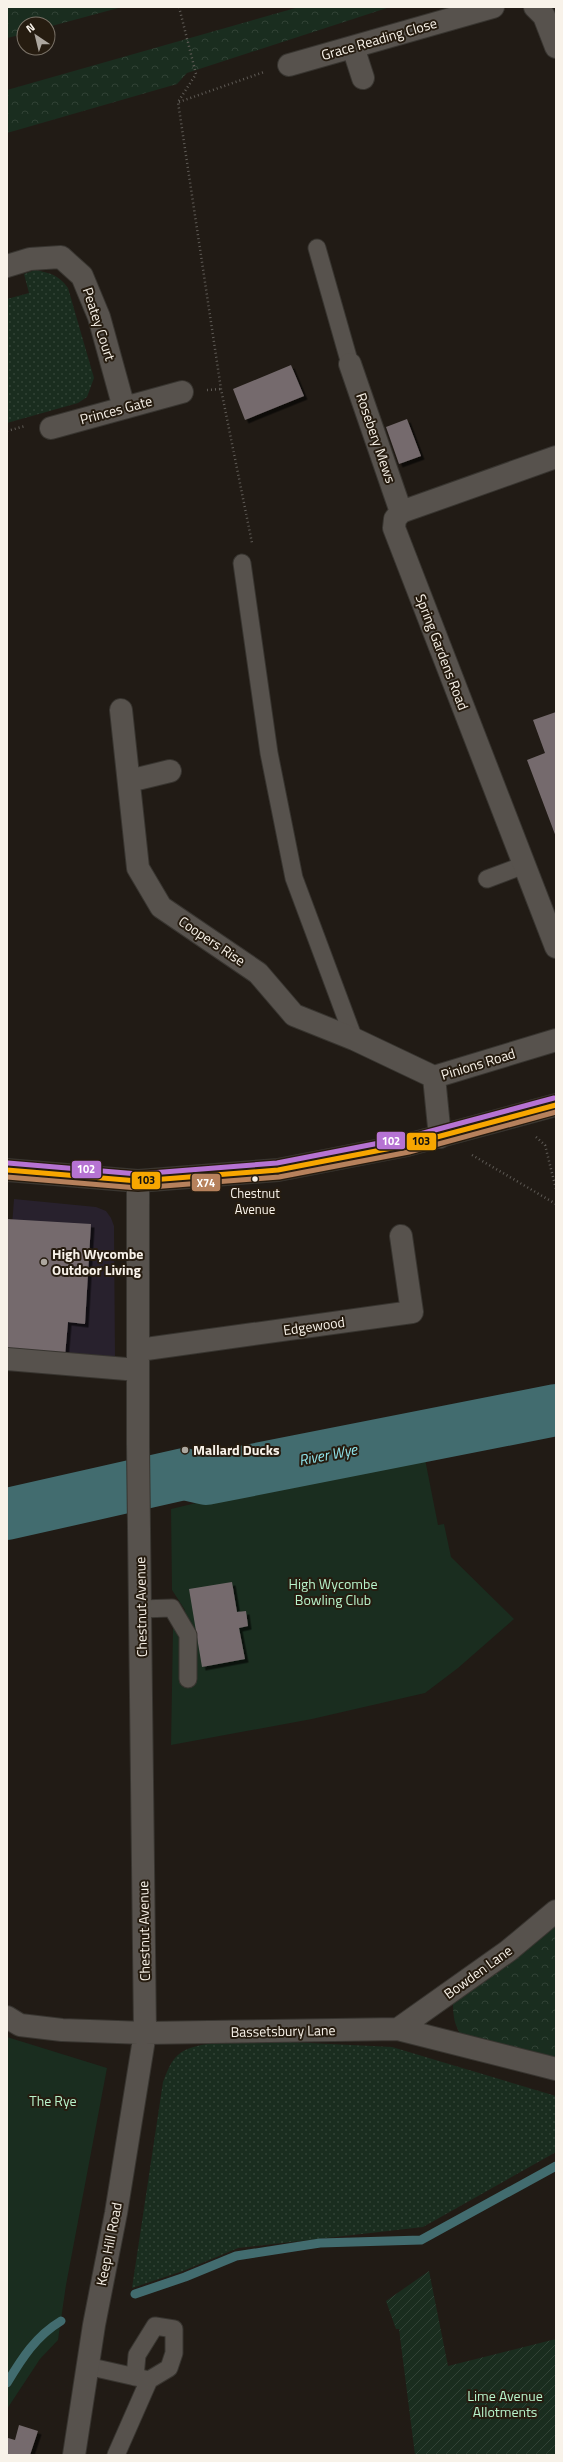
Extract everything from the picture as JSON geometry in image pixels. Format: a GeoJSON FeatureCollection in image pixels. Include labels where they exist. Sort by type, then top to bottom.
{"type":"FeatureCollection","features":[{"type":"Feature","properties":{"kind":"main road"},"geometry":{"type":"LineString","coordinates":[[7,1170],[138,1181],[278,1170],[407,1145],[556,1105]]}},
{"type":"Feature","properties":{"kind":"street","name":"Grace Reading Close"},"geometry":{"type":"LineString","coordinates":[[289,65],[493,7]]}},
{"type":"Feature","properties":{"kind":"street"},"geometry":{"type":"LineString","coordinates":[[535,7],[544,16],[556,47]]}},
{"type":"Feature","properties":{"kind":"street"},"geometry":{"type":"LineString","coordinates":[[353,47],[363,78]]}},
{"type":"Feature","properties":{"kind":"street","name":"Peatey Court"},"geometry":{"type":"LineString","coordinates":[[7,266],[30,259],[61,257],[82,276],[99,317],[124,408]]}},
{"type":"Feature","properties":{"kind":"street","name":"Rosebery Mews"},"geometry":{"type":"LineString","coordinates":[[350,364],[401,512]]}},
{"type":"Feature","properties":{"kind":"street","name":"Princes Gate"},"geometry":{"type":"LineString","coordinates":[[51,428],[182,392]]}},
{"type":"Feature","properties":{"kind":"street"},"geometry":{"type":"LineString","coordinates":[[401,512],[556,457]]}},
{"type":"Feature","properties":{"kind":"street","name":"Spring Gardens Road"},"geometry":{"type":"LineString","coordinates":[[401,512],[395,519],[394,528],[556,947]]}},
{"type":"Feature","properties":{"kind":"street","name":"Coopers Rise"},"geometry":{"type":"LineString","coordinates":[[121,710],[138,868],[161,907],[258,973],[294,1015],[354,1040],[434,1077]]}},
{"type":"Feature","properties":{"kind":"street"},"geometry":{"type":"LineString","coordinates":[[129,781],[170,771]]}},
{"type":"Feature","properties":{"kind":"street","name":"Pinions Road"},"geometry":{"type":"LineString","coordinates":[[440,1137],[434,1077],[556,1040]]}},
{"type":"Feature","properties":{"kind":"street","name":"Chestnut Avenue"},"geometry":{"type":"LineString","coordinates":[[138,1181],[138,1444],[145,2033]]}},
{"type":"Feature","properties":{"kind":"street","name":"Edgewood"},"geometry":{"type":"LineString","coordinates":[[139,1360],[412,1312],[400,1236]]}},
{"type":"Feature","properties":{"kind":"street"},"geometry":{"type":"LineString","coordinates":[[7,1359],[139,1360]]}},
{"type":"Feature","properties":{"kind":"street","name":"Bowden Lane"},"geometry":{"type":"LineString","coordinates":[[398,2029],[508,1951],[556,1910]]}},
{"type":"Feature","properties":{"kind":"street","name":"Bassetsbury Lane"},"geometry":{"type":"LineString","coordinates":[[7,2017],[20,2025],[55,2030],[145,2033],[398,2029],[556,2069]]}},
{"type":"Feature","properties":{"kind":"street","name":"Keep Hill Road"},"geometry":{"type":"LineString","coordinates":[[74,2455],[145,2033]]}},
{"type":"Feature","properties":{"kind":"lane"},"geometry":{"type":"LineString","coordinates":[[317,248],[350,364]]}},
{"type":"Feature","properties":{"kind":"lane"},"geometry":{"type":"LineString","coordinates":[[242,563],[269,753],[294,878],[354,1040]]}},
{"type":"Feature","properties":{"kind":"lane"},"geometry":{"type":"LineString","coordinates":[[487,879],[524,865]]}},
{"type":"Feature","properties":{"kind":"lane"},"geometry":{"type":"LineString","coordinates":[[141,1609],[172,1608],[188,1635],[188,1678]]}},
{"type":"Feature","properties":{"kind":"lane"},"geometry":{"type":"LineString","coordinates":[[88,2366],[142,2378],[116,2455]]}},
{"type":"Feature","properties":{"kind":"path"},"geometry":{"type":"LineString","coordinates":[[179,7],[187,45],[196,74],[178,102],[221,389],[253,550],[242,563]]}},
{"type":"Feature","properties":{"kind":"path"},"geometry":{"type":"LineString","coordinates":[[178,102],[231,82],[289,65]]}},
{"type":"Feature","properties":{"kind":"path"},"geometry":{"type":"LineString","coordinates":[[516,1116],[545,1145],[556,1189]]}},
{"type":"Feature","properties":{"kind":"path"},"geometry":{"type":"LineString","coordinates":[[440,1137],[556,1204]]}},
{"type":"Feature","properties":{"kind":"shaded area"},"geometry":{"type":"Polygon","coordinates":[[[14,1199],[96,1207],[106,1211],[111,1218],[114,1226],[115,1357],[7,1352],[7,1293],[14,1199]]]}},
{"type":"Feature","properties":{"kind":"green space"},"geometry":{"type":"Polygon","coordinates":[[[7,7],[122,7],[56,25],[56,16],[16,16],[16,36],[7,38],[7,7]]]}},
{"type":"Feature","properties":{"kind":"green space"},"geometry":{"type":"Polygon","coordinates":[[[299,7],[390,7],[187,73],[177,84],[7,133],[7,90],[299,7]]]}},
{"type":"Feature","properties":{"kind":"green space"},"geometry":{"type":"Polygon","coordinates":[[[35,270],[58,277],[68,288],[94,378],[87,397],[78,403],[7,423],[7,299],[29,293],[24,274],[35,270]]]}},
{"type":"Feature","properties":{"kind":"green space","name":"High Wycombe Bowling Club"},"geometry":{"type":"Polygon","coordinates":[[[423,1449],[438,1525],[444,1524],[451,1557],[514,1619],[458,1668],[425,1693],[312,1719],[171,1745],[173,1629],[185,1610],[172,1590],[171,1509],[423,1449]]]}},
{"type":"Feature","properties":{"kind":"green space"},"geometry":{"type":"Polygon","coordinates":[[[556,1919],[556,2060],[466,2041],[459,2032],[455,2023],[453,2003],[556,1919]]]}},
{"type":"Feature","properties":{"kind":"green space","name":"The Rye"},"geometry":{"type":"Polygon","coordinates":[[[7,2037],[107,2068],[66,2285],[58,2340],[40,2359],[7,2409],[7,2037]]]}},
{"type":"Feature","properties":{"kind":"green space"},"geometry":{"type":"Polygon","coordinates":[[[269,2041],[392,2047],[556,2096],[556,2152],[423,2227],[238,2248],[183,2271],[132,2288],[163,2082],[167,2071],[178,2055],[196,2046],[221,2042],[269,2041]]]}},
{"type":"Feature","properties":{"kind":"green space","name":"Lime Avenue Allotments"},"geometry":{"type":"Polygon","coordinates":[[[429,2271],[448,2366],[556,2339],[556,2455],[415,2455],[399,2329],[396,2329],[386,2301],[429,2271]]]}},
{"type":"Feature","properties":{"kind":"building"},"geometry":{"type":"Polygon","coordinates":[[[291,365],[304,396],[245,420],[233,389],[291,365]]]}},
{"type":"Feature","properties":{"kind":"building"},"geometry":{"type":"Polygon","coordinates":[[[407,419],[421,456],[399,464],[386,427],[407,419]]]}},
{"type":"Feature","properties":{"kind":"building"},"geometry":{"type":"Polygon","coordinates":[[[556,712],[556,837],[527,760],[545,753],[533,720],[556,712]]]}},
{"type":"Feature","properties":{"kind":"building"},"geometry":{"type":"Polygon","coordinates":[[[7,1219],[91,1224],[85,1324],[68,1322],[65,1356],[7,1352],[7,1219]]]}},
{"type":"Feature","properties":{"kind":"building"},"geometry":{"type":"Polygon","coordinates":[[[232,1582],[237,1612],[246,1611],[248,1626],[239,1628],[245,1659],[202,1667],[189,1589],[232,1582]]]}},
{"type":"Feature","properties":{"kind":"building"},"geometry":{"type":"Polygon","coordinates":[[[19,2425],[38,2431],[30,2455],[7,2455],[8,2438],[15,2440],[19,2425]]]}},
{"type":"Feature","properties":{"kind":"waterway","name":"River Wye"},"geometry":{"type":"LineString","coordinates":[[7,1514],[184,1474],[206,1479],[556,1410]]}},
{"type":"Feature","properties":{"kind":"waterway"},"geometry":{"type":"LineString","coordinates":[[135,2294],[185,2277],[236,2256],[320,2243],[421,2240],[556,2166]]}},
{"type":"Feature","properties":{"kind":"waterway"},"geometry":{"type":"LineString","coordinates":[[7,2383],[30,2348],[52,2327],[61,2321]]}},
{"type":"Feature","properties":{"kind":"transit line","name":"102"},"geometry":{"type":"LineString","coordinates":[[8,1163],[138,1174],[277,1163],[405,1138],[554,1098]]}},
{"type":"Feature","properties":{"kind":"transit line","name":"103"},"geometry":{"type":"LineString","coordinates":[[7,1170],[138,1181],[278,1170],[407,1145],[556,1105]]}},
{"type":"Feature","properties":{"kind":"transit line","name":"X74"},"geometry":{"type":"LineString","coordinates":[[7,1177],[138,1188],[279,1177],[409,1152],[556,1112]]}},
{"type":"Feature","properties":{"kind":"place","name":"Chestnut Avenue"},"geometry":{"type":"Point","coordinates":[255,1179]}},
{"type":"Feature","properties":{"kind":"place","name":"High Wycombe Outdoor Living"},"geometry":{"type":"Point","coordinates":[44,1262]}},
{"type":"Feature","properties":{"kind":"place","name":"Mallard Ducks"},"geometry":{"type":"Point","coordinates":[185,1450]}}]}
